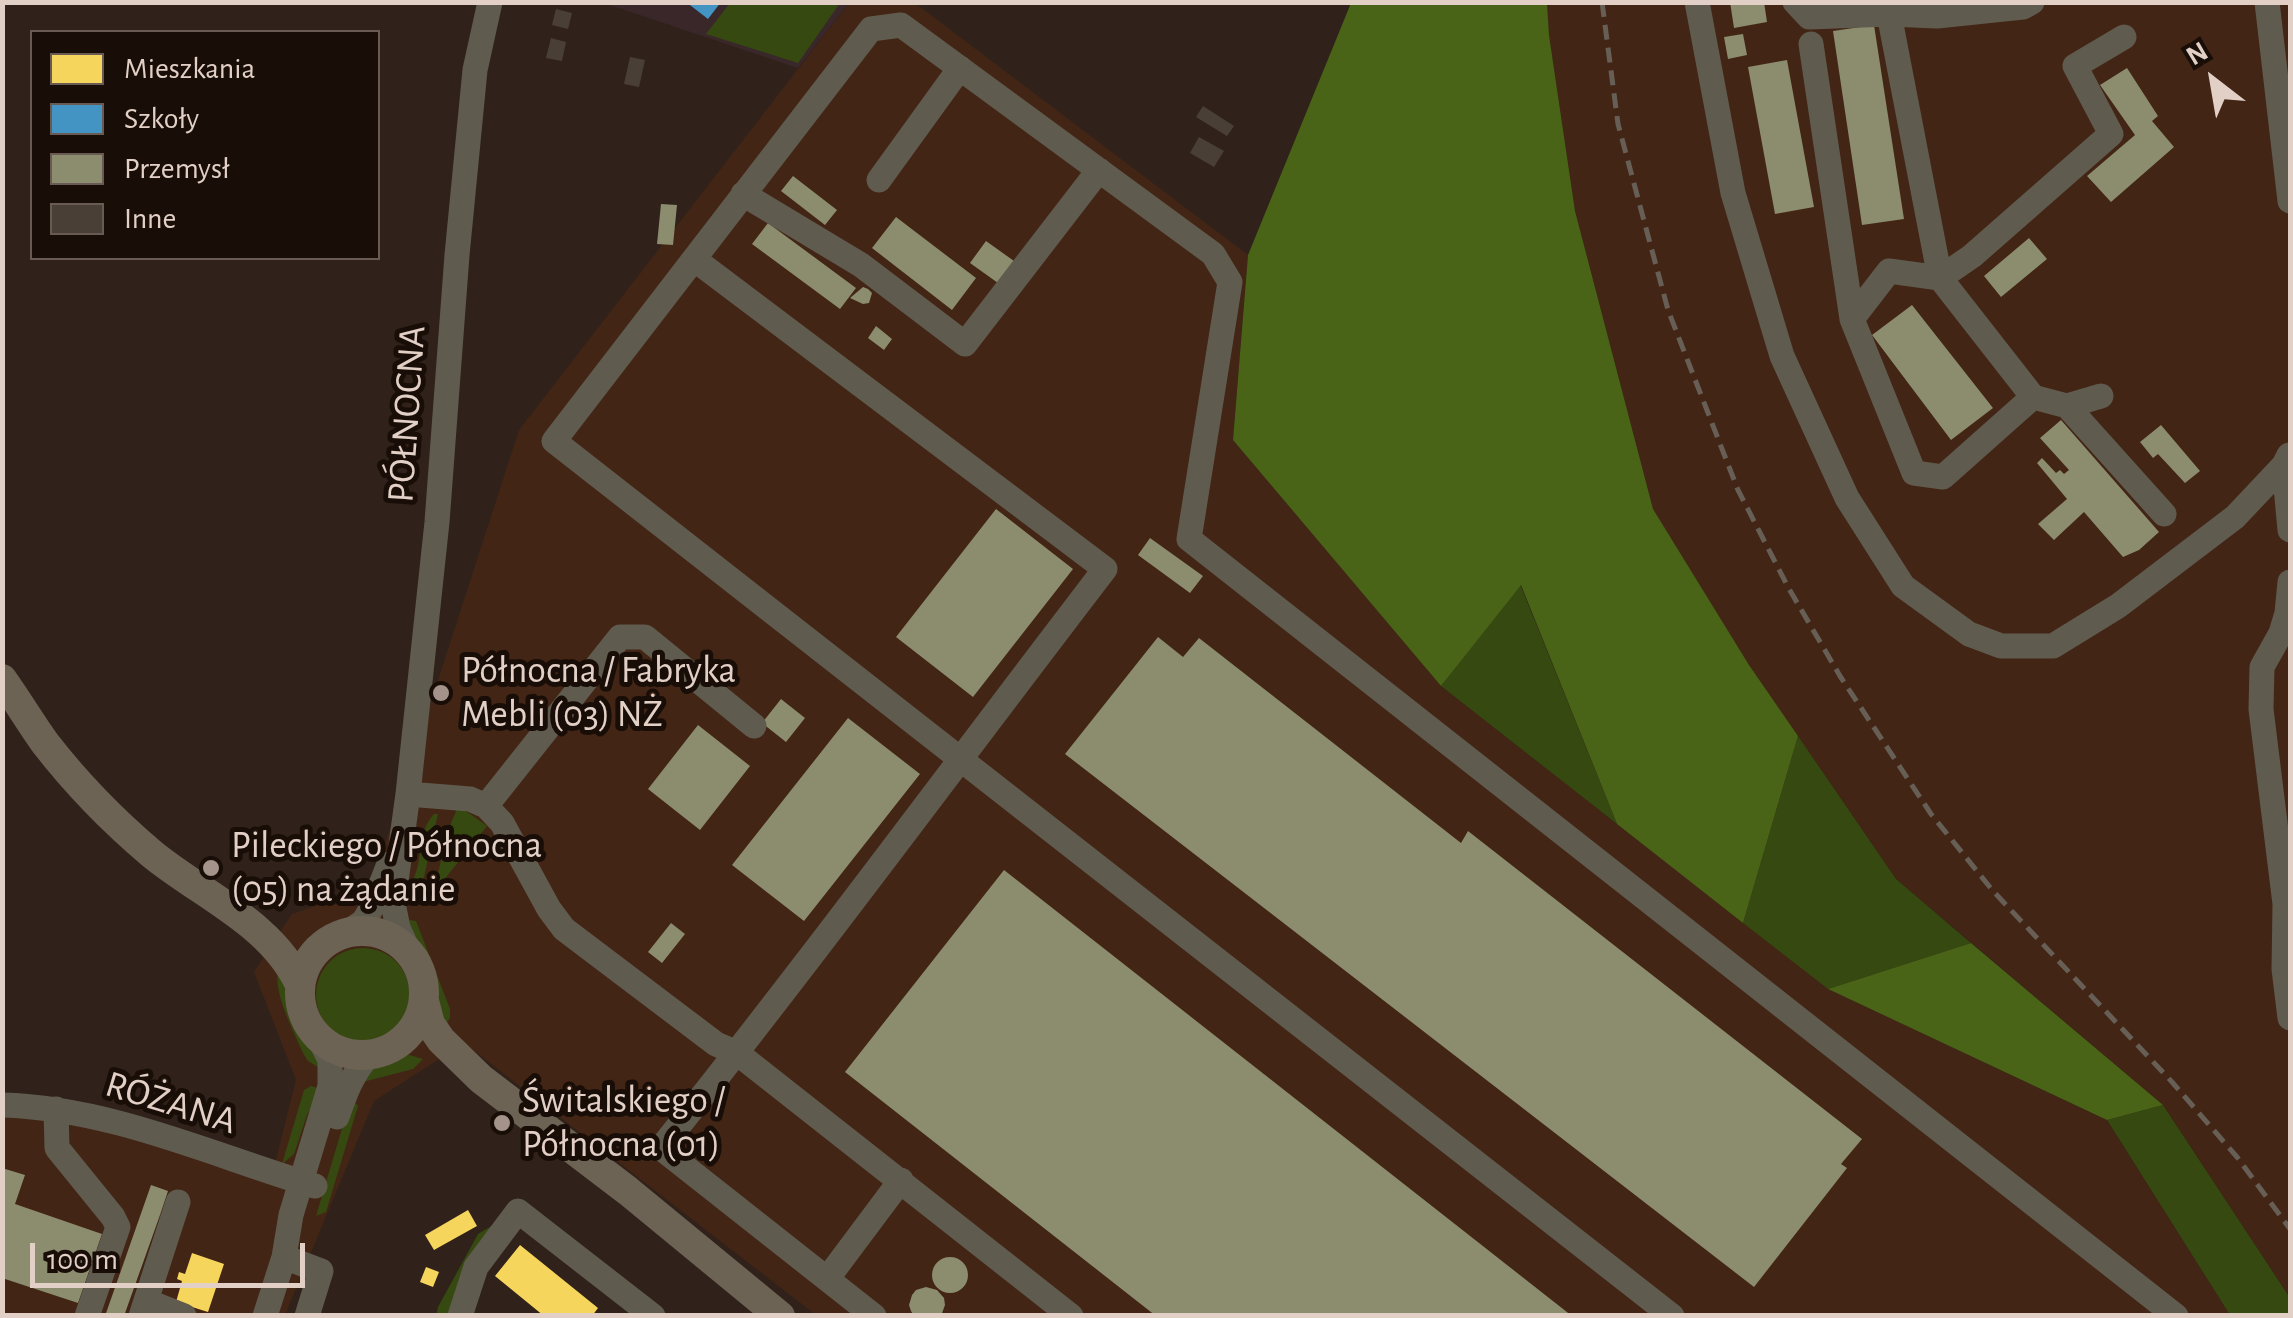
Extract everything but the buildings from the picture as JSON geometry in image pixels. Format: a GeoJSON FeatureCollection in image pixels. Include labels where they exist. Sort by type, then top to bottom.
{"type":"FeatureCollection","features":[{"type":"Feature","properties":{"kind":"main road"},"geometry":{"type":"LineString","coordinates":[[2,678],[45,742],[101,806],[152,854],[246,921],[292,965],[300,985]]}},
{"type":"Feature","properties":{"kind":"main road"},"geometry":{"type":"LineString","coordinates":[[246,921],[306,943],[363,931],[397,942],[410,954],[422,978],[430,1024],[441,1040],[482,1079],[628,1191],[780,1316]]}},
{"type":"Feature","properties":{"kind":"main road"},"geometry":{"type":"LineString","coordinates":[[337,938],[309,960],[300,985],[305,1019],[320,1040],[343,1053],[410,1048],[482,1079]]}},
{"type":"Feature","properties":{"kind":"main road"},"geometry":{"type":"LineString","coordinates":[[377,1053],[400,1042],[412,1030],[424,1001]]}},
{"type":"Feature","properties":{"kind":"street","name":"PÓŁNOCNA"},"geometry":{"type":"LineString","coordinates":[[410,954],[394,913],[437,522],[456,255],[473,89],[490,2]]}},
{"type":"Feature","properties":{"kind":"street"},"geometry":{"type":"LineString","coordinates":[[1697,2],[1732,194],[1782,356],[1847,498],[1903,586],[1969,634],[2001,646],[2053,646],[2118,606],[2236,517],[2287,458]]}},
{"type":"Feature","properties":{"kind":"street"},"geometry":{"type":"LineString","coordinates":[[1795,2],[1808,18],[1937,16],[2032,2]]}},
{"type":"Feature","properties":{"kind":"street"},"geometry":{"type":"LineString","coordinates":[[2267,2],[2290,200]]}},
{"type":"Feature","properties":{"kind":"street"},"geometry":{"type":"LineString","coordinates":[[1888,14],[1940,278],[2033,397],[2066,406],[2101,396]]}},
{"type":"Feature","properties":{"kind":"street"},"geometry":{"type":"LineString","coordinates":[[1672,1316],[554,442],[870,29],[901,25],[1214,254],[1230,282],[1189,539],[2176,1316]]}},
{"type":"Feature","properties":{"kind":"street"},"geometry":{"type":"LineString","coordinates":[[1852,319],[1889,271],[1940,278],[1972,256],[2112,134],[2075,66],[2124,37]]}},
{"type":"Feature","properties":{"kind":"street"},"geometry":{"type":"LineString","coordinates":[[1811,44],[1852,319],[1914,473],[1943,477],[2033,397]]}},
{"type":"Feature","properties":{"kind":"street"},"geometry":{"type":"LineString","coordinates":[[879,180],[960,68]]}},
{"type":"Feature","properties":{"kind":"street"},"geometry":{"type":"LineString","coordinates":[[743,194],[861,265],[965,344],[1099,170]]}},
{"type":"Feature","properties":{"kind":"street"},"geometry":{"type":"LineString","coordinates":[[694,259],[1105,569],[661,1148],[874,1316]]}},
{"type":"Feature","properties":{"kind":"street"},"geometry":{"type":"LineString","coordinates":[[2066,406],[2164,514]]}},
{"type":"Feature","properties":{"kind":"street"},"geometry":{"type":"LineString","coordinates":[[2287,458],[2290,530]]}},
{"type":"Feature","properties":{"kind":"street"},"geometry":{"type":"LineString","coordinates":[[2290,582],[2280,633],[2262,668],[2261,710],[2285,904],[2284,969],[2290,1018]]}},
{"type":"Feature","properties":{"kind":"street"},"geometry":{"type":"LineString","coordinates":[[486,806],[620,637],[644,637],[754,726]]}},
{"type":"Feature","properties":{"kind":"street"},"geometry":{"type":"LineString","coordinates":[[408,794],[470,798],[486,806],[502,823],[533,882],[725,1031],[737,1052],[1072,1316]]}},
{"type":"Feature","properties":{"kind":"street","name":"PÓŁNOCNA"},"geometry":{"type":"LineString","coordinates":[[337,938],[364,921],[402,832]]}},
{"type":"Feature","properties":{"kind":"street"},"geometry":{"type":"LineString","coordinates":[[308,1184],[330,1086],[330,1060],[320,1040]]}},
{"type":"Feature","properties":{"kind":"street"},"geometry":{"type":"LineString","coordinates":[[265,1316],[284,1257],[291,1215],[308,1184],[346,1090],[358,1068],[377,1053]]}},
{"type":"Feature","properties":{"kind":"street","name":"RÓŻANA"},"geometry":{"type":"LineString","coordinates":[[2,1105],[38,1106],[118,1121],[308,1184]]}},
{"type":"Feature","properties":{"kind":"street"},"geometry":{"type":"LineString","coordinates":[[56,1109],[57,1148],[118,1227],[87,1316]]}},
{"type":"Feature","properties":{"kind":"street"},"geometry":{"type":"LineString","coordinates":[[827,1279],[901,1180]]}},
{"type":"Feature","properties":{"kind":"street"},"geometry":{"type":"LineString","coordinates":[[178,1202],[143,1308],[184,1316]]}},
{"type":"Feature","properties":{"kind":"street"},"geometry":{"type":"LineString","coordinates":[[460,1316],[476,1266],[518,1210],[653,1316]]}},
{"type":"Feature","properties":{"kind":"street"},"geometry":{"type":"LineString","coordinates":[[284,1257],[320,1271],[307,1316]]}},
{"type":"Feature","properties":{"kind":"shaded area"},"geometry":{"type":"Polygon","coordinates":[[[604,3],[849,3],[798,68],[604,3]]]}},
{"type":"Feature","properties":{"kind":"shaded area"},"geometry":{"type":"Polygon","coordinates":[[[849,3],[915,3],[1248,255],[1233,440],[1441,686],[1828,989],[2107,1120],[2230,1315],[816,1315],[464,1043],[374,1101],[285,1315],[3,1315],[2,1117],[93,1123],[271,1180],[296,1080],[254,972],[292,914],[371,887],[519,430],[849,3]]]}},
{"type":"Feature","properties":{"kind":"shaded area"},"geometry":{"type":"Polygon","coordinates":[[[1547,3],[2290,3],[2290,1298],[2163,1105],[1896,879],[1749,665],[1653,509],[1575,211],[1547,3]]]}},
{"type":"Feature","properties":{"kind":"green space"},"geometry":{"type":"Polygon","coordinates":[[[730,2],[840,3],[798,63],[706,34],[730,2]]]}},
{"type":"Feature","properties":{"kind":"green space"},"geometry":{"type":"Polygon","coordinates":[[[1351,3],[1547,3],[1575,211],[1653,509],[1749,665],[1798,736],[1743,923],[1617,824],[1521,585],[1441,686],[1233,440],[1248,255],[1351,3]]]}},
{"type":"Feature","properties":{"kind":"green space"},"geometry":{"type":"Polygon","coordinates":[[[1520,584],[1617,824],[1441,686],[1520,584]]]}},
{"type":"Feature","properties":{"kind":"green space"},"geometry":{"type":"Polygon","coordinates":[[[1798,736],[1896,879],[1971,943],[1828,989],[1743,923],[1798,736]]]}},
{"type":"Feature","properties":{"kind":"green space"},"geometry":{"type":"Polygon","coordinates":[[[457,809],[487,826],[439,886],[436,882],[448,830],[457,809]]]}},
{"type":"Feature","properties":{"kind":"green space"},"geometry":{"type":"Polygon","coordinates":[[[434,814],[438,814],[418,904],[406,900],[424,833],[434,814]]]}},
{"type":"Feature","properties":{"kind":"green space"},"geometry":{"type":"Polygon","coordinates":[[[403,919],[416,921],[450,1009],[443,1029],[430,971],[403,919]]]}},
{"type":"Feature","properties":{"kind":"green space"},"geometry":{"type":"Polygon","coordinates":[[[1971,943],[2163,1105],[2107,1120],[1828,989],[1971,943]]]}},
{"type":"Feature","properties":{"kind":"green space"},"geometry":{"type":"Polygon","coordinates":[[[363,948],[381,952],[396,962],[406,977],[410,995],[406,1013],[396,1028],[381,1038],[363,1042],[345,1038],[330,1028],[320,1013],[316,995],[320,977],[330,962],[345,952],[363,948]]]}},
{"type":"Feature","properties":{"kind":"green space"},"geometry":{"type":"Polygon","coordinates":[[[278,971],[293,995],[299,1022],[317,1046],[321,1069],[303,1053],[281,1001],[278,971]]]}},
{"type":"Feature","properties":{"kind":"green space"},"geometry":{"type":"Polygon","coordinates":[[[406,1054],[423,1059],[413,1069],[363,1082],[380,1062],[406,1054]]]}},
{"type":"Feature","properties":{"kind":"green space"},"geometry":{"type":"Polygon","coordinates":[[[311,1086],[321,1089],[294,1154],[282,1164],[304,1090],[311,1086]]]}},
{"type":"Feature","properties":{"kind":"green space"},"geometry":{"type":"Polygon","coordinates":[[[351,1098],[358,1106],[326,1212],[316,1216],[351,1098]]]}},
{"type":"Feature","properties":{"kind":"green space"},"geometry":{"type":"Polygon","coordinates":[[[2163,1105],[2290,1298],[2290,1315],[2230,1315],[2107,1120],[2163,1105]]]}},
{"type":"Feature","properties":{"kind":"green space"},"geometry":{"type":"Polygon","coordinates":[[[508,1216],[457,1315],[436,1316],[478,1234],[508,1216]]]}},
{"type":"Feature","properties":{"kind":"railway"},"geometry":{"type":"LineString","coordinates":[[1602,2],[1618,124],[1668,310],[1738,490],[1788,587],[1840,676],[1931,814],[1993,891],[2237,1157],[2290,1229]]}},
{"type":"Feature","properties":{"kind":"place","name":"Północna / Fabryka Mebli (03) NŻ"},"geometry":{"type":"Point","coordinates":[441,693]}},
{"type":"Feature","properties":{"kind":"place","name":"Pileckiego / Północna (05) na żądanie"},"geometry":{"type":"Point","coordinates":[211,868]}},
{"type":"Feature","properties":{"kind":"place","name":"Świtalskiego / Północna (01)"},"geometry":{"type":"Point","coordinates":[502,1123]}}]}
